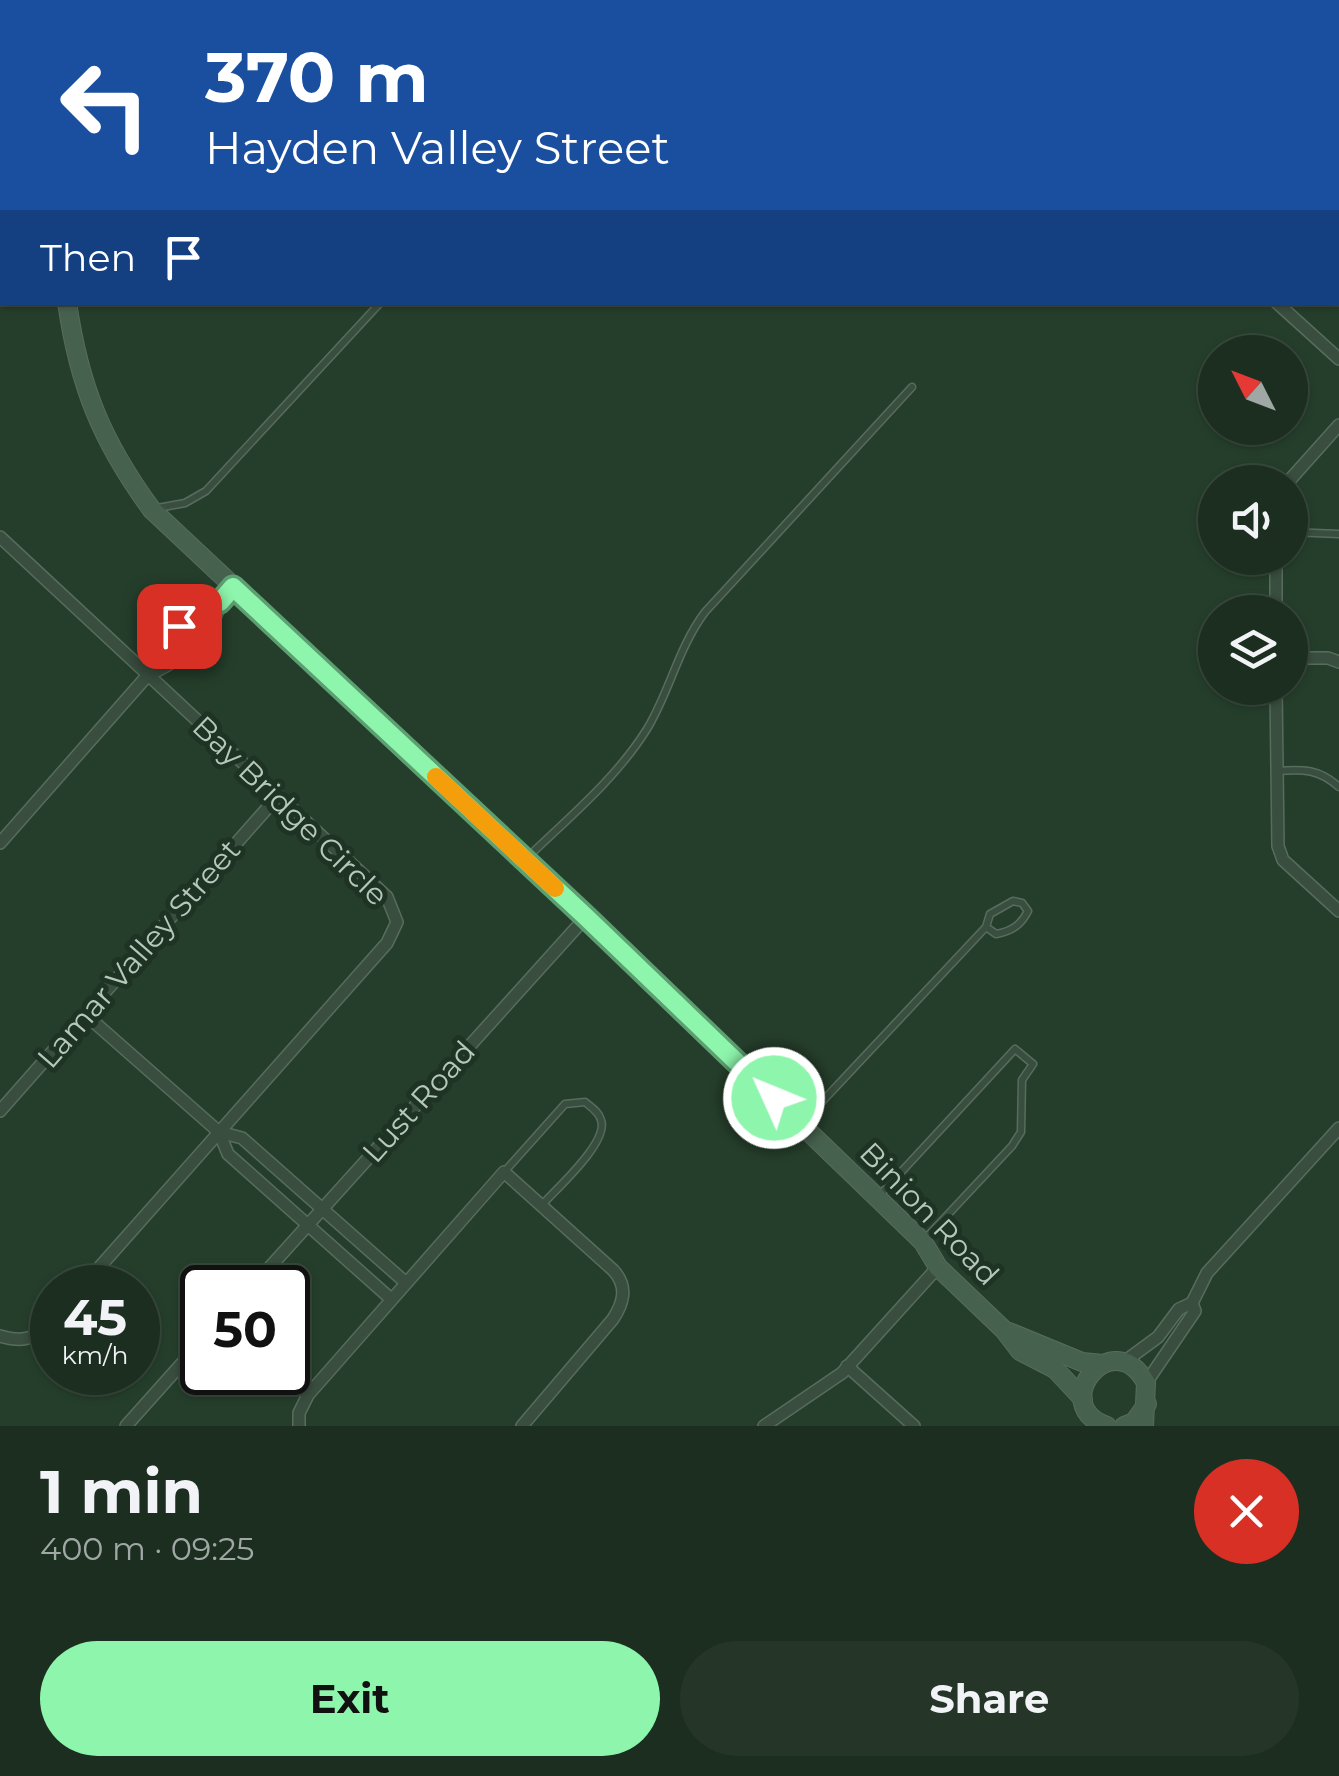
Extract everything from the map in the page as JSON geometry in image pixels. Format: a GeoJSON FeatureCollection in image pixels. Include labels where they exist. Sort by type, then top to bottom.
{"type":"FeatureCollection","features":[{"type":"Feature","properties":{"kind":"main road","name":"Binion Road"},"geometry":{"type":"LineString","coordinates":[[68,305],[80,376],[97,422],[122,470],[152,510],[586,917],[923,1242],[938,1267],[1004,1330],[1020,1351],[1055,1369],[1082,1399],[1086,1410],[1104,1425]]}},
{"type":"Feature","properties":{"kind":"main road","name":"Binion Road"},"geometry":{"type":"LineString","coordinates":[[1004,1330],[1082,1362],[1124,1362]]}},
{"type":"Feature","properties":{"kind":"main road"},"geometry":{"type":"LineString","coordinates":[[1124,1362],[1134,1366],[1146,1383],[1144,1426]]}},
{"type":"Feature","properties":{"kind":"main road"},"geometry":{"type":"LineString","coordinates":[[1082,1399],[1087,1378],[1103,1364]]}},
{"type":"Feature","properties":{"kind":"main road"},"geometry":{"type":"LineString","coordinates":[[1124,1426],[1134,1422],[1147,1404]]}},
{"type":"Feature","properties":{"kind":"street"},"geometry":{"type":"LineString","coordinates":[[1279,305],[1339,359]]}},
{"type":"Feature","properties":{"kind":"street"},"geometry":{"type":"LineString","coordinates":[[1303,465],[1339,425]]}},
{"type":"Feature","properties":{"kind":"street","name":"Bay Bridge Circle"},"geometry":{"type":"LineString","coordinates":[[0,537],[386,897],[398,922],[388,943],[102,1265]]}},
{"type":"Feature","properties":{"kind":"street"},"geometry":{"type":"LineString","coordinates":[[0,843],[148,674],[178,658],[211,624],[220,602],[233,587]]}},
{"type":"Feature","properties":{"kind":"street"},"geometry":{"type":"LineString","coordinates":[[148,674],[157,649],[196,608],[220,602]]}},
{"type":"Feature","properties":{"kind":"street"},"geometry":{"type":"LineString","coordinates":[[1308,658],[1339,662]]}},
{"type":"Feature","properties":{"kind":"street"},"geometry":{"type":"LineString","coordinates":[[1276,705],[1276,832],[1283,860],[1339,911]]}},
{"type":"Feature","properties":{"kind":"street","name":"Lamar Valley Street"},"geometry":{"type":"LineString","coordinates":[[0,1112],[278,796]]}},
{"type":"Feature","properties":{"kind":"street","name":"Lust Road"},"geometry":{"type":"LineString","coordinates":[[272,1265],[586,917]]}},
{"type":"Feature","properties":{"kind":"street"},"geometry":{"type":"LineString","coordinates":[[86,1014],[219,1132],[228,1154],[392,1299]]}},
{"type":"Feature","properties":{"kind":"street"},"geometry":{"type":"LineString","coordinates":[[1124,1362],[1158,1337],[1179,1309],[1192,1303],[1208,1274],[1339,1128]]}},
{"type":"Feature","properties":{"kind":"street"},"geometry":{"type":"LineString","coordinates":[[219,1132],[242,1138],[406,1282]]}},
{"type":"Feature","properties":{"kind":"street"},"geometry":{"type":"LineString","coordinates":[[300,1426],[299,1413],[308,1395],[504,1172],[620,1278],[623,1298],[613,1319],[522,1426]]}},
{"type":"Feature","properties":{"kind":"street"},"geometry":{"type":"LineString","coordinates":[[764,1426],[832,1381],[938,1267]]}},
{"type":"Feature","properties":{"kind":"street"},"geometry":{"type":"LineString","coordinates":[[1146,1383],[1195,1311],[1192,1303]]}},
{"type":"Feature","properties":{"kind":"street"},"geometry":{"type":"LineString","coordinates":[[0,1336],[22,1342],[30,1338]]}},
{"type":"Feature","properties":{"kind":"street"},"geometry":{"type":"LineString","coordinates":[[126,1426],[180,1366]]}},
{"type":"Feature","properties":{"kind":"street"},"geometry":{"type":"LineString","coordinates":[[848,1366],[914,1426]]}},
{"type":"Feature","properties":{"kind":"lane"},"geometry":{"type":"LineString","coordinates":[[152,510],[185,503],[206,491],[378,305]]}},
{"type":"Feature","properties":{"kind":"lane"},"geometry":{"type":"LineString","coordinates":[[525,860],[599,788],[646,729],[691,630],[705,612],[912,387]]}},
{"type":"Feature","properties":{"kind":"lane"},"geometry":{"type":"LineString","coordinates":[[1308,533],[1339,534]]}},
{"type":"Feature","properties":{"kind":"lane"},"geometry":{"type":"LineString","coordinates":[[1276,771],[1306,769],[1323,773],[1339,787]]}},
{"type":"Feature","properties":{"kind":"lane"},"geometry":{"type":"LineString","coordinates":[[801,1124],[986,926],[990,914],[1013,901],[1022,903],[1028,911],[1016,928],[996,934],[986,926]]}},
{"type":"Feature","properties":{"kind":"lane"},"geometry":{"type":"LineString","coordinates":[[877,1198],[1015,1049],[1033,1064],[1022,1080],[1022,1132],[923,1242]]}},
{"type":"Feature","properties":{"kind":"lane"},"geometry":{"type":"LineString","coordinates":[[504,1172],[565,1104],[585,1102],[597,1112],[602,1119],[600,1138],[542,1205]]}},
{"type":"Feature","properties":{"kind":"slow traffic"},"geometry":{"type":"LineString","coordinates":[[436,777],[555,888]]}},
{"type":"Feature","properties":{"kind":"route"},"geometry":{"type":"LineString","coordinates":[[179,626],[196,608],[220,602],[233,587],[774,1098]]}}]}
